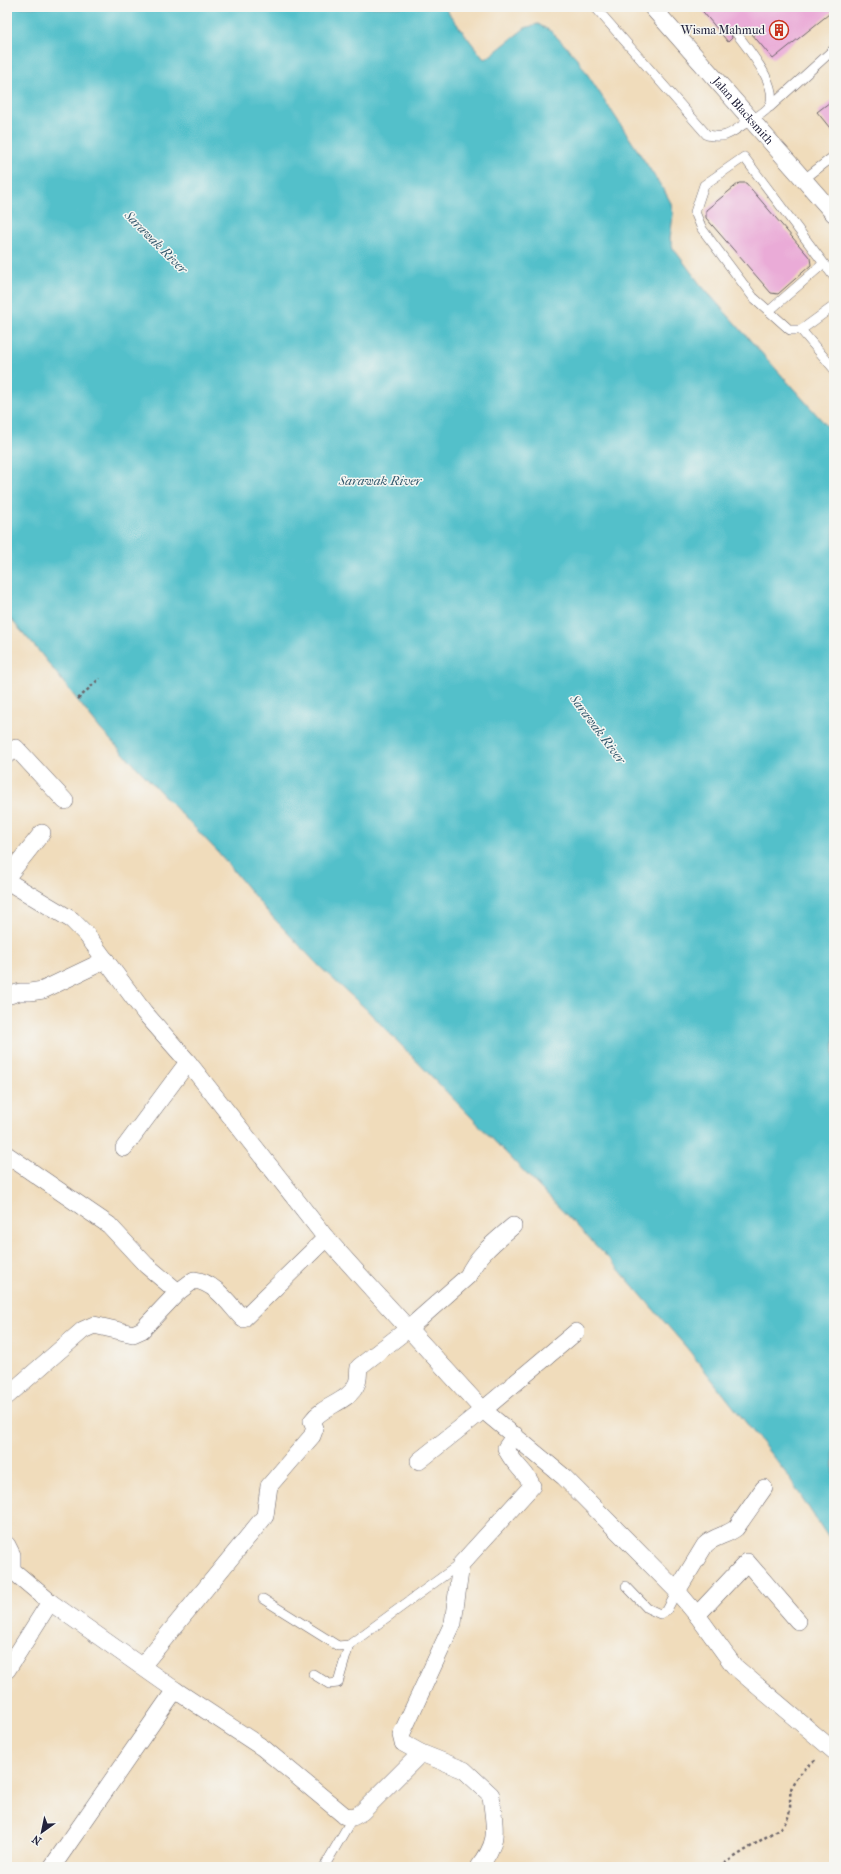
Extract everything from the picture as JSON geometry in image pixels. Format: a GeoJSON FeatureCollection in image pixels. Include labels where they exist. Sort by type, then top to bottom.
{"type":"FeatureCollection","features":[{"type":"Feature","properties":{"kind":"street","name":"Jalan Blacksmith"},"geometry":{"type":"LineString","coordinates":[[652,7],[834,214]]}},
{"type":"Feature","properties":{"kind":"street"},"geometry":{"type":"LineString","coordinates":[[7,755],[16,748],[65,801]]}},
{"type":"Feature","properties":{"kind":"street"},"geometry":{"type":"LineString","coordinates":[[7,877],[42,833]]}},
{"type":"Feature","properties":{"kind":"street"},"geometry":{"type":"LineString","coordinates":[[7,881],[72,920],[106,960],[144,1012],[188,1062],[326,1238],[483,1410],[564,1477],[677,1591],[697,1615],[734,1666],[831,1749]]}},
{"type":"Feature","properties":{"kind":"street"},"geometry":{"type":"LineString","coordinates":[[7,996],[20,992],[43,990],[106,960]]}},
{"type":"Feature","properties":{"kind":"street"},"geometry":{"type":"LineString","coordinates":[[124,1148],[188,1062]]}},
{"type":"Feature","properties":{"kind":"street"},"geometry":{"type":"LineString","coordinates":[[7,1155],[109,1225],[146,1265],[178,1292]]}},
{"type":"Feature","properties":{"kind":"street"},"geometry":{"type":"LineString","coordinates":[[142,1666],[265,1516],[269,1486],[312,1436],[315,1428],[312,1421],[317,1414],[350,1394],[357,1383],[359,1367],[408,1328],[468,1276],[473,1265],[480,1256],[513,1226]]}},
{"type":"Feature","properties":{"kind":"street"},"geometry":{"type":"LineString","coordinates":[[7,1396],[83,1330],[94,1326],[132,1334],[142,1330],[178,1292],[194,1280],[203,1281],[213,1287],[243,1319],[326,1238]]}},
{"type":"Feature","properties":{"kind":"street"},"geometry":{"type":"LineString","coordinates":[[419,1461],[483,1410],[576,1332]]}},
{"type":"Feature","properties":{"kind":"street"},"geometry":{"type":"LineString","coordinates":[[479,1867],[492,1848],[495,1837],[491,1795],[464,1770],[421,1754],[403,1743],[401,1734],[454,1624],[461,1564],[532,1486],[530,1481],[515,1465],[506,1448],[515,1435]]}},
{"type":"Feature","properties":{"kind":"street"},"geometry":{"type":"LineString","coordinates":[[677,1591],[705,1545],[711,1539],[731,1532],[736,1528],[764,1488]]}},
{"type":"Feature","properties":{"kind":"street"},"geometry":{"type":"LineString","coordinates":[[7,1545],[12,1555],[10,1574],[175,1690],[263,1748],[345,1816],[353,1817],[362,1812],[421,1754]]}},
{"type":"Feature","properties":{"kind":"street"},"geometry":{"type":"LineString","coordinates":[[697,1615],[747,1562],[798,1621]]}},
{"type":"Feature","properties":{"kind":"street"},"geometry":{"type":"LineString","coordinates":[[7,1670],[50,1602]]}},
{"type":"Feature","properties":{"kind":"street"},"geometry":{"type":"LineString","coordinates":[[52,1867],[175,1690]]}},
{"type":"Feature","properties":{"kind":"lane"},"geometry":{"type":"LineString","coordinates":[[595,7],[707,135],[721,138],[752,120],[768,108],[834,49]]}},
{"type":"Feature","properties":{"kind":"lane"},"geometry":{"type":"LineString","coordinates":[[737,34],[765,74],[772,96],[768,108]]}},
{"type":"Feature","properties":{"kind":"lane"},"geometry":{"type":"LineString","coordinates":[[803,180],[834,156]]}},
{"type":"Feature","properties":{"kind":"lane"},"geometry":{"type":"LineString","coordinates":[[834,277],[744,157],[704,185],[694,212],[702,229],[753,297],[790,330],[801,330],[834,306]]}},
{"type":"Feature","properties":{"kind":"lane"},"geometry":{"type":"LineString","coordinates":[[769,311],[823,264]]}},
{"type":"Feature","properties":{"kind":"lane"},"geometry":{"type":"LineString","coordinates":[[801,330],[834,369]]}},
{"type":"Feature","properties":{"kind":"lane"},"geometry":{"type":"LineString","coordinates":[[263,1599],[338,1646],[349,1645],[461,1564]]}},
{"type":"Feature","properties":{"kind":"lane"},"geometry":{"type":"LineString","coordinates":[[626,1586],[647,1608],[660,1614],[667,1610],[677,1591]]}},
{"type":"Feature","properties":{"kind":"lane"},"geometry":{"type":"LineString","coordinates":[[313,1674],[329,1684],[338,1683],[349,1645]]}},
{"type":"Feature","properties":{"kind":"lane"},"geometry":{"type":"LineString","coordinates":[[324,1867],[353,1817]]}},
{"type":"Feature","properties":{"kind":"path"},"geometry":{"type":"LineString","coordinates":[[78,699],[100,678]]}},
{"type":"Feature","properties":{"kind":"path"},"geometry":{"type":"LineString","coordinates":[[719,1867],[783,1826],[789,1818],[792,1786],[800,1776],[831,1749]]}},
{"type":"Feature","properties":{"kind":"water","name":"Sarawak River"},"geometry":{"type":"Polygon","coordinates":[[[7,7],[444,7],[483,58],[486,59],[525,28],[538,24],[552,32],[576,57],[665,192],[671,203],[673,215],[670,239],[673,248],[700,284],[834,434],[834,1546],[789,1477],[687,1348],[615,1265],[365,1008],[320,967],[265,909],[219,853],[101,730],[38,650],[7,615],[7,7]]]}},
{"type":"Feature","properties":{"kind":"building","name":"Wisma Mahmud"},"geometry":{"type":"Polygon","coordinates":[[[699,7],[834,7],[834,10],[773,59],[746,27],[742,30],[737,28],[733,29],[731,34],[732,38],[728,42],[699,7]]]}},
{"type":"Feature","properties":{"kind":"building"},"geometry":{"type":"Polygon","coordinates":[[[834,99],[834,133],[817,112],[834,99]]]}},
{"type":"Feature","properties":{"kind":"building"},"geometry":{"type":"Polygon","coordinates":[[[739,183],[746,183],[810,258],[811,265],[778,294],[771,293],[706,218],[706,210],[739,183]]]}},
{"type":"Feature","properties":{"kind":"place","name":"Wisma Mahmud"},"geometry":{"type":"Point","coordinates":[779,30]}}]}
